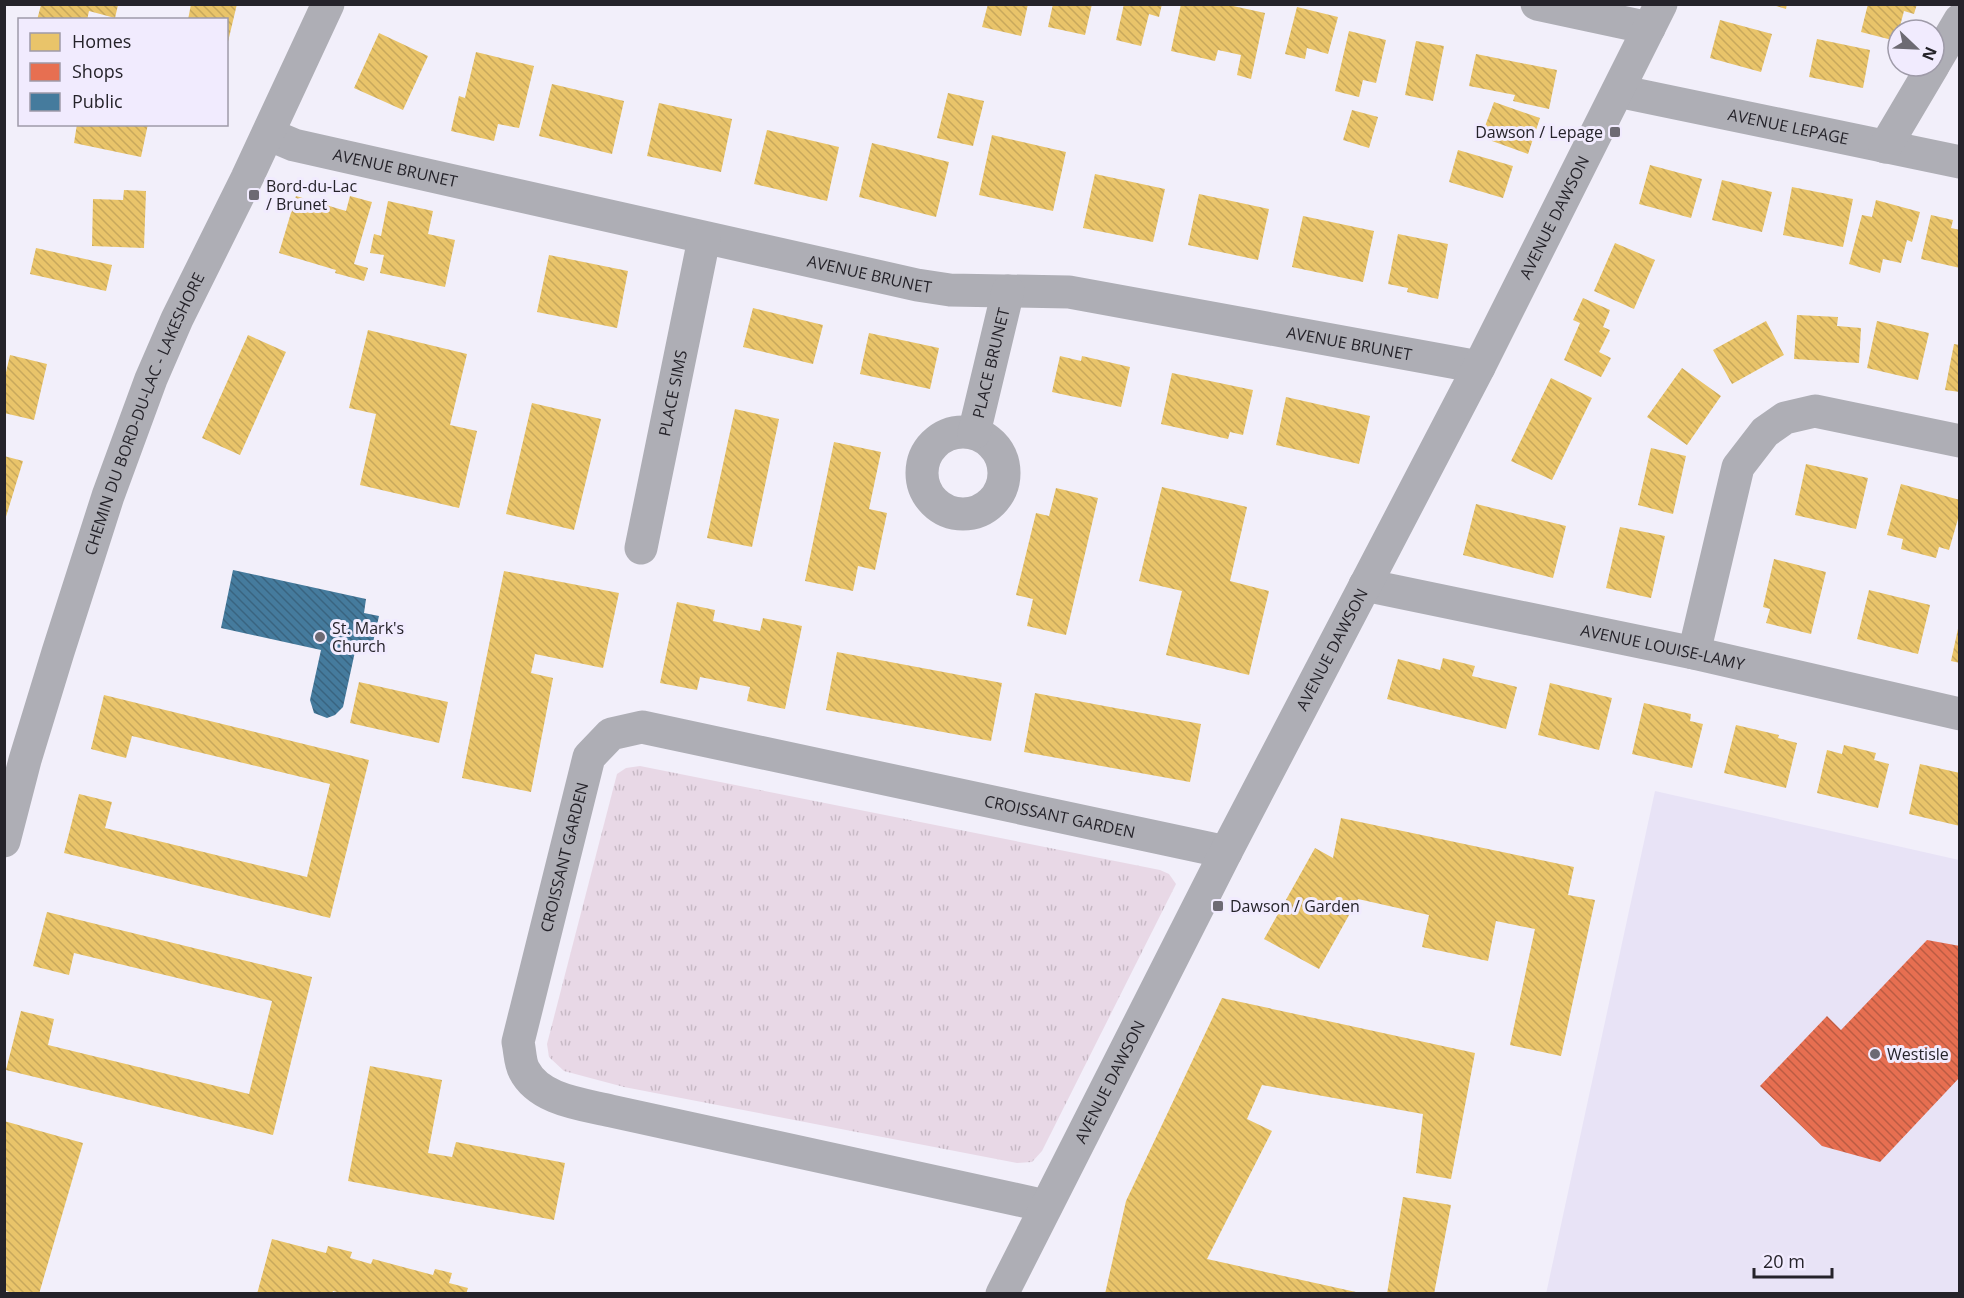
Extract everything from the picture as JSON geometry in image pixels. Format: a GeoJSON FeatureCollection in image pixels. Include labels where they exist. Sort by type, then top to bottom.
{"type":"FeatureCollection","features":[{"type":"Feature","properties":{"kind":"street","name":"CHEMIN DU BORD-DU-LAC - LAKESHORE"},"geometry":{"type":"LineString","coordinates":[[4,841],[25,760],[58,652],[128,440],[177,319],[268,134],[328,4]]}},
{"type":"Feature","properties":{"kind":"street"},"geometry":{"type":"LineString","coordinates":[[1537,4],[1655,16]]}},
{"type":"Feature","properties":{"kind":"street","name":"AVENUE DAWSON"},"geometry":{"type":"LineString","coordinates":[[1002,1293],[1226,852],[1479,367],[1655,16]]}},
{"type":"Feature","properties":{"kind":"street"},"geometry":{"type":"LineString","coordinates":[[1946,42],[1959,20]]}},
{"type":"Feature","properties":{"kind":"street"},"geometry":{"type":"LineString","coordinates":[[1885,147],[1925,78]]}},
{"type":"Feature","properties":{"kind":"street","name":"AVENUE LEPAGE"},"geometry":{"type":"LineString","coordinates":[[1618,91],[1959,162]]}},
{"type":"Feature","properties":{"kind":"street","name":"AVENUE BRUNET"},"geometry":{"type":"LineString","coordinates":[[268,134],[294,145],[916,285],[950,290],[1069,292],[1479,367]]}},
{"type":"Feature","properties":{"kind":"street","name":"PLACE SIMS"},"geometry":{"type":"LineString","coordinates":[[641,548],[704,239]]}},
{"type":"Feature","properties":{"kind":"street","name":"PLACE BRUNET"},"geometry":{"type":"LineString","coordinates":[[974,433],[1008,291]]}},
{"type":"Feature","properties":{"kind":"street"},"geometry":{"type":"LineString","coordinates":[[1694,653],[1738,467],[1765,432],[1785,417],[1815,411],[1959,441]]}},
{"type":"Feature","properties":{"kind":"street","name":"AVENUE LOUISE-LAMY"},"geometry":{"type":"LineString","coordinates":[[1365,585],[1694,653],[1959,714]]}},
{"type":"Feature","properties":{"kind":"street","name":"CROISSANT GARDEN"},"geometry":{"type":"LineString","coordinates":[[1046,1206],[611,1111],[554,1097],[536,1086],[523,1070],[518,1042],[589,758],[611,734],[642,727],[1226,852]]}},
{"type":"Feature","properties":{"kind":"shaded area"},"geometry":{"type":"Polygon","coordinates":[[[1655,791],[1959,860],[1959,1293],[1546,1294],[1655,791]]]}},
{"type":"Feature","properties":{"kind":"green space"},"geometry":{"type":"Polygon","coordinates":[[[640,766],[1160,870],[1169,874],[1176,884],[1042,1151],[1032,1162],[1017,1163],[624,1087],[564,1071],[549,1057],[547,1044],[617,774],[626,768],[640,766]]]}},
{"type":"Feature","properties":{"kind":"building: Homes"},"geometry":{"type":"Polygon","coordinates":[[[191,4],[237,4],[228,42],[228,18],[188,18],[191,4]]]}},
{"type":"Feature","properties":{"kind":"building: Homes"},"geometry":{"type":"Polygon","coordinates":[[[988,4],[1028,4],[1021,36],[982,27],[988,4]]]}},
{"type":"Feature","properties":{"kind":"building: Homes"},"geometry":{"type":"Polygon","coordinates":[[[1053,4],[1092,4],[1085,35],[1048,27],[1053,4]]]}},
{"type":"Feature","properties":{"kind":"building: Homes"},"geometry":{"type":"Polygon","coordinates":[[[1124,4],[1162,4],[1159,17],[1149,14],[1141,46],[1116,40],[1124,4]]]}},
{"type":"Feature","properties":{"kind":"building: Homes"},"geometry":{"type":"Polygon","coordinates":[[[1181,4],[1224,4],[1265,13],[1251,79],[1237,75],[1241,55],[1218,50],[1215,61],[1171,51],[1181,4]]]}},
{"type":"Feature","properties":{"kind":"building: Homes"},"geometry":{"type":"Polygon","coordinates":[[[1770,4],[1787,4],[1786,9],[1770,4]]]}},
{"type":"Feature","properties":{"kind":"building: Homes"},"geometry":{"type":"Polygon","coordinates":[[[1868,4],[1917,4],[1914,14],[1904,11],[1902,18],[1886,18],[1886,38],[1861,32],[1868,4]]]}},
{"type":"Feature","properties":{"kind":"building: Homes"},"geometry":{"type":"Polygon","coordinates":[[[41,5],[118,5],[115,18],[89,11],[87,18],[38,18],[41,5]]]}},
{"type":"Feature","properties":{"kind":"building: Homes"},"geometry":{"type":"Polygon","coordinates":[[[1297,7],[1338,17],[1328,54],[1307,48],[1305,59],[1285,54],[1297,7]]]}},
{"type":"Feature","properties":{"kind":"building: Homes"},"geometry":{"type":"Polygon","coordinates":[[[1720,20],[1772,34],[1761,72],[1710,58],[1720,20]]]}},
{"type":"Feature","properties":{"kind":"building: Homes"},"geometry":{"type":"Polygon","coordinates":[[[1349,31],[1386,40],[1376,83],[1363,80],[1359,97],[1335,91],[1349,31]]]}},
{"type":"Feature","properties":{"kind":"building: Homes"},"geometry":{"type":"Polygon","coordinates":[[[379,33],[428,56],[403,110],[354,88],[379,33]]]}},
{"type":"Feature","properties":{"kind":"building: Homes"},"geometry":{"type":"Polygon","coordinates":[[[1817,39],[1870,50],[1863,88],[1809,77],[1817,39]]]}},
{"type":"Feature","properties":{"kind":"building: Homes"},"geometry":{"type":"Polygon","coordinates":[[[1416,41],[1444,46],[1433,101],[1405,95],[1416,41]]]}},
{"type":"Feature","properties":{"kind":"building: Homes"},"geometry":{"type":"Polygon","coordinates":[[[476,52],[534,66],[519,128],[498,124],[494,141],[451,131],[459,96],[465,98],[476,52]]]}},
{"type":"Feature","properties":{"kind":"building: Homes"},"geometry":{"type":"Polygon","coordinates":[[[1476,54],[1557,70],[1549,109],[1513,101],[1515,95],[1469,86],[1476,54]]]}},
{"type":"Feature","properties":{"kind":"building: Homes"},"geometry":{"type":"Polygon","coordinates":[[[552,84],[624,101],[612,154],[539,136],[552,84]]]}},
{"type":"Feature","properties":{"kind":"building: Homes"},"geometry":{"type":"Polygon","coordinates":[[[948,93],[984,101],[973,146],[937,138],[948,93]]]}},
{"type":"Feature","properties":{"kind":"building: Homes"},"geometry":{"type":"Polygon","coordinates":[[[1494,102],[1540,118],[1528,154],[1481,137],[1494,102]]]}},
{"type":"Feature","properties":{"kind":"building: Homes"},"geometry":{"type":"Polygon","coordinates":[[[659,103],[732,119],[721,172],[647,156],[659,103]]]}},
{"type":"Feature","properties":{"kind":"building: Homes"},"geometry":{"type":"Polygon","coordinates":[[[1352,110],[1378,117],[1369,148],[1343,140],[1352,110]]]}},
{"type":"Feature","properties":{"kind":"building: Homes"},"geometry":{"type":"Polygon","coordinates":[[[77,126],[148,126],[141,157],[74,143],[77,126]]]}},
{"type":"Feature","properties":{"kind":"building: Homes"},"geometry":{"type":"Polygon","coordinates":[[[767,130],[839,147],[827,201],[754,184],[767,130]]]}},
{"type":"Feature","properties":{"kind":"building: Homes"},"geometry":{"type":"Polygon","coordinates":[[[992,135],[1066,152],[1053,211],[979,195],[992,135]]]}},
{"type":"Feature","properties":{"kind":"building: Homes"},"geometry":{"type":"Polygon","coordinates":[[[872,143],[949,162],[936,217],[859,197],[872,143]]]}},
{"type":"Feature","properties":{"kind":"building: Homes"},"geometry":{"type":"Polygon","coordinates":[[[1458,150],[1513,166],[1503,198],[1449,182],[1458,150]]]}},
{"type":"Feature","properties":{"kind":"building: Homes"},"geometry":{"type":"Polygon","coordinates":[[[1650,165],[1702,179],[1691,218],[1639,204],[1650,165]]]}},
{"type":"Feature","properties":{"kind":"building: Homes"},"geometry":{"type":"Polygon","coordinates":[[[1095,174],[1165,189],[1153,242],[1083,228],[1095,174]]]}},
{"type":"Feature","properties":{"kind":"building: Homes"},"geometry":{"type":"Polygon","coordinates":[[[1722,180],[1772,192],[1762,232],[1712,220],[1722,180]]]}},
{"type":"Feature","properties":{"kind":"building: Homes"},"geometry":{"type":"Polygon","coordinates":[[[1792,187],[1853,199],[1843,247],[1783,235],[1792,187]]]}},
{"type":"Feature","properties":{"kind":"building: Homes"},"geometry":{"type":"Polygon","coordinates":[[[124,190],[146,191],[144,248],[92,246],[93,199],[123,200],[124,190]]]}},
{"type":"Feature","properties":{"kind":"building: Homes"},"geometry":{"type":"Polygon","coordinates":[[[1199,194],[1269,209],[1258,260],[1188,245],[1199,194]]]}},
{"type":"Feature","properties":{"kind":"building: Homes"},"geometry":{"type":"Polygon","coordinates":[[[296,196],[346,211],[350,196],[372,202],[354,264],[368,268],[364,281],[279,253],[296,196]]]}},
{"type":"Feature","properties":{"kind":"building: Homes"},"geometry":{"type":"Polygon","coordinates":[[[1876,200],[1920,212],[1912,242],[1907,240],[1901,263],[1883,259],[1880,273],[1849,264],[1862,215],[1872,217],[1876,200]]]}},
{"type":"Feature","properties":{"kind":"building: Homes"},"geometry":{"type":"Polygon","coordinates":[[[388,201],[433,211],[428,234],[455,240],[445,287],[380,273],[384,255],[370,253],[374,234],[381,236],[388,201]]]}},
{"type":"Feature","properties":{"kind":"building: Homes"},"geometry":{"type":"Polygon","coordinates":[[[1931,215],[1953,220],[1951,228],[1960,230],[1960,268],[1921,259],[1931,215]]]}},
{"type":"Feature","properties":{"kind":"building: Homes"},"geometry":{"type":"Polygon","coordinates":[[[1303,216],[1374,231],[1363,282],[1292,267],[1303,216]]]}},
{"type":"Feature","properties":{"kind":"building: Homes"},"geometry":{"type":"Polygon","coordinates":[[[1398,234],[1448,244],[1438,299],[1407,292],[1408,288],[1388,284],[1398,234]]]}},
{"type":"Feature","properties":{"kind":"building: Homes"},"geometry":{"type":"Polygon","coordinates":[[[1615,243],[1655,260],[1634,309],[1594,291],[1615,243]]]}},
{"type":"Feature","properties":{"kind":"building: Homes"},"geometry":{"type":"Polygon","coordinates":[[[36,248],[112,265],[106,291],[30,274],[36,248]]]}},
{"type":"Feature","properties":{"kind":"building: Homes"},"geometry":{"type":"Polygon","coordinates":[[[549,255],[628,271],[617,328],[537,312],[549,255]]]}},
{"type":"Feature","properties":{"kind":"building: Homes"},"geometry":{"type":"Polygon","coordinates":[[[1583,298],[1610,310],[1603,327],[1610,330],[1599,352],[1611,358],[1601,377],[1564,360],[1580,323],[1573,320],[1583,298]]]}},
{"type":"Feature","properties":{"kind":"building: Homes"},"geometry":{"type":"Polygon","coordinates":[[[753,308],[823,325],[813,364],[743,347],[753,308]]]}},
{"type":"Feature","properties":{"kind":"building: Homes"},"geometry":{"type":"Polygon","coordinates":[[[1797,315],[1838,317],[1837,326],[1861,328],[1859,363],[1794,359],[1797,315]]]}},
{"type":"Feature","properties":{"kind":"building: Homes"},"geometry":{"type":"Polygon","coordinates":[[[1766,321],[1784,355],[1732,384],[1713,350],[1766,321]]]}},
{"type":"Feature","properties":{"kind":"building: Homes"},"geometry":{"type":"Polygon","coordinates":[[[1877,321],[1929,333],[1918,380],[1867,368],[1877,321]]]}},
{"type":"Feature","properties":{"kind":"building: Homes"},"geometry":{"type":"Polygon","coordinates":[[[368,330],[467,354],[450,425],[477,431],[459,508],[360,485],[376,414],[349,408],[368,330]]]}},
{"type":"Feature","properties":{"kind":"building: Homes"},"geometry":{"type":"Polygon","coordinates":[[[869,333],[939,348],[930,389],[860,374],[869,333]]]}},
{"type":"Feature","properties":{"kind":"building: Homes"},"geometry":{"type":"Polygon","coordinates":[[[248,335],[286,352],[240,455],[202,438],[248,335]]]}},
{"type":"Feature","properties":{"kind":"building: Homes"},"geometry":{"type":"Polygon","coordinates":[[[1954,344],[1960,345],[1960,392],[1945,390],[1954,344]]]}},
{"type":"Feature","properties":{"kind":"building: Homes"},"geometry":{"type":"Polygon","coordinates":[[[10,355],[47,364],[34,420],[4,413],[4,381],[10,355]]]}},
{"type":"Feature","properties":{"kind":"building: Homes"},"geometry":{"type":"Polygon","coordinates":[[[1060,356],[1081,361],[1082,356],[1130,367],[1121,407],[1052,392],[1060,356]]]}},
{"type":"Feature","properties":{"kind":"building: Homes"},"geometry":{"type":"Polygon","coordinates":[[[1682,368],[1721,396],[1687,445],[1647,417],[1682,368]]]}},
{"type":"Feature","properties":{"kind":"building: Homes"},"geometry":{"type":"Polygon","coordinates":[[[1172,373],[1253,390],[1243,435],[1230,432],[1228,439],[1161,424],[1172,373]]]}},
{"type":"Feature","properties":{"kind":"building: Homes"},"geometry":{"type":"Polygon","coordinates":[[[1551,378],[1592,398],[1552,480],[1511,461],[1551,378]]]}},
{"type":"Feature","properties":{"kind":"building: Homes"},"geometry":{"type":"Polygon","coordinates":[[[1286,397],[1370,416],[1359,464],[1276,445],[1286,397]]]}},
{"type":"Feature","properties":{"kind":"building: Homes"},"geometry":{"type":"Polygon","coordinates":[[[532,403],[601,419],[574,530],[506,514],[532,403]]]}},
{"type":"Feature","properties":{"kind":"building: Homes"},"geometry":{"type":"Polygon","coordinates":[[[735,409],[779,419],[752,547],[707,538],[735,409]]]}},
{"type":"Feature","properties":{"kind":"building: Homes"},"geometry":{"type":"Polygon","coordinates":[[[834,442],[881,452],[869,509],[887,513],[875,570],[858,566],[853,591],[805,581],[834,442]]]}},
{"type":"Feature","properties":{"kind":"building: Homes"},"geometry":{"type":"Polygon","coordinates":[[[1651,448],[1686,456],[1673,514],[1638,505],[1651,448]]]}},
{"type":"Feature","properties":{"kind":"building: Homes"},"geometry":{"type":"Polygon","coordinates":[[[4,456],[23,461],[5,520],[4,520],[4,456]]]}},
{"type":"Feature","properties":{"kind":"building: Homes"},"geometry":{"type":"Polygon","coordinates":[[[1806,464],[1868,478],[1856,529],[1795,515],[1806,464]]]}},
{"type":"Feature","properties":{"kind":"building: Homes"},"geometry":{"type":"Polygon","coordinates":[[[1901,484],[1960,500],[1960,512],[1949,550],[1939,547],[1936,558],[1901,549],[1903,539],[1887,535],[1901,484]]]}},
{"type":"Feature","properties":{"kind":"building: Homes"},"geometry":{"type":"Polygon","coordinates":[[[1162,487],[1247,507],[1230,581],[1269,591],[1249,675],[1166,655],[1182,591],[1139,581],[1162,487]]]}},
{"type":"Feature","properties":{"kind":"building: Homes"},"geometry":{"type":"Polygon","coordinates":[[[1056,488],[1098,498],[1066,635],[1027,626],[1033,599],[1016,595],[1036,513],[1049,516],[1056,488]]]}},
{"type":"Feature","properties":{"kind":"building: Homes"},"geometry":{"type":"Polygon","coordinates":[[[1476,504],[1566,526],[1553,578],[1463,555],[1476,504]]]}},
{"type":"Feature","properties":{"kind":"building: Homes"},"geometry":{"type":"Polygon","coordinates":[[[1620,527],[1665,536],[1651,598],[1606,588],[1620,527]]]}},
{"type":"Feature","properties":{"kind":"building: Homes"},"geometry":{"type":"Polygon","coordinates":[[[1774,559],[1826,572],[1811,634],[1766,623],[1770,609],[1763,607],[1774,559]]]}},
{"type":"Feature","properties":{"kind":"building: Homes"},"geometry":{"type":"Polygon","coordinates":[[[504,571],[619,593],[603,668],[535,654],[531,673],[553,678],[531,792],[462,778],[504,571]]]}},
{"type":"Feature","properties":{"kind":"building: Homes"},"geometry":{"type":"Polygon","coordinates":[[[1869,590],[1930,605],[1918,654],[1857,639],[1869,590]]]}},
{"type":"Feature","properties":{"kind":"building: Homes"},"geometry":{"type":"Polygon","coordinates":[[[677,602],[715,610],[713,621],[760,631],[763,618],[802,626],[785,709],[747,701],[750,687],[700,677],[697,690],[660,683],[677,602]]]}},
{"type":"Feature","properties":{"kind":"building: Homes"},"geometry":{"type":"Polygon","coordinates":[[[1960,624],[1960,663],[1951,661],[1960,624]]]}},
{"type":"Feature","properties":{"kind":"building: Homes"},"geometry":{"type":"Polygon","coordinates":[[[837,652],[1002,683],[991,741],[826,710],[837,652]]]}},
{"type":"Feature","properties":{"kind":"building: Homes"},"geometry":{"type":"Polygon","coordinates":[[[1443,658],[1475,666],[1472,676],[1517,687],[1506,729],[1387,699],[1398,659],[1440,670],[1443,658]]]}},
{"type":"Feature","properties":{"kind":"building: Homes"},"geometry":{"type":"Polygon","coordinates":[[[359,682],[448,702],[439,743],[350,723],[359,682]]]}},
{"type":"Feature","properties":{"kind":"building: Homes"},"geometry":{"type":"Polygon","coordinates":[[[1550,683],[1612,698],[1599,750],[1538,735],[1550,683]]]}},
{"type":"Feature","properties":{"kind":"building: Homes"},"geometry":{"type":"Polygon","coordinates":[[[1035,693],[1201,724],[1190,782],[1024,752],[1035,693]]]}},
{"type":"Feature","properties":{"kind":"building: Homes"},"geometry":{"type":"Polygon","coordinates":[[[104,695],[369,760],[330,918],[64,853],[79,794],[112,802],[105,828],[307,877],[330,784],[132,736],[126,758],[91,749],[104,695]]]}},
{"type":"Feature","properties":{"kind":"building: Homes"},"geometry":{"type":"Polygon","coordinates":[[[1644,703],[1691,714],[1690,721],[1703,724],[1692,768],[1632,754],[1644,703]]]}},
{"type":"Feature","properties":{"kind":"building: Homes"},"geometry":{"type":"Polygon","coordinates":[[[1736,725],[1779,735],[1778,738],[1797,743],[1786,788],[1724,773],[1736,725]]]}},
{"type":"Feature","properties":{"kind":"building: Homes"},"geometry":{"type":"Polygon","coordinates":[[[1844,745],[1876,753],[1874,760],[1889,764],[1878,808],[1817,793],[1827,750],[1842,754],[1844,745]]]}},
{"type":"Feature","properties":{"kind":"building: Homes"},"geometry":{"type":"Polygon","coordinates":[[[1920,764],[1960,773],[1960,826],[1909,814],[1920,764]]]}},
{"type":"Feature","properties":{"kind":"building: Homes"},"geometry":{"type":"Polygon","coordinates":[[[1341,818],[1574,867],[1568,895],[1595,900],[1561,1056],[1510,1045],[1535,929],[1496,921],[1488,961],[1422,947],[1429,915],[1358,899],[1319,969],[1264,939],[1315,848],[1333,858],[1341,818]]]}},
{"type":"Feature","properties":{"kind":"building: Homes"},"geometry":{"type":"Polygon","coordinates":[[[47,912],[312,977],[273,1135],[6,1070],[21,1011],[54,1019],[48,1045],[249,1094],[272,1001],[74,953],[69,975],[33,966],[47,912]]]}},
{"type":"Feature","properties":{"kind":"building: Homes"},"geometry":{"type":"Polygon","coordinates":[[[1222,998],[1475,1053],[1451,1179],[1416,1173],[1423,1114],[1262,1085],[1247,1119],[1272,1131],[1207,1259],[1365,1294],[1105,1294],[1126,1201],[1222,998]]]}},
{"type":"Feature","properties":{"kind":"building: Homes"},"geometry":{"type":"Polygon","coordinates":[[[370,1066],[442,1080],[428,1153],[452,1157],[456,1142],[565,1163],[554,1220],[348,1181],[370,1066]]]}},
{"type":"Feature","properties":{"kind":"building: Homes"},"geometry":{"type":"Polygon","coordinates":[[[4,1121],[83,1143],[39,1294],[15,1294],[4,1290],[4,1121]]]}},
{"type":"Feature","properties":{"kind":"building: Homes"},"geometry":{"type":"Polygon","coordinates":[[[1403,1197],[1451,1205],[1434,1294],[1387,1294],[1403,1197]]]}},
{"type":"Feature","properties":{"kind":"building: Homes"},"geometry":{"type":"Polygon","coordinates":[[[272,1239],[326,1253],[328,1246],[352,1252],[350,1258],[371,1264],[373,1259],[433,1275],[435,1269],[452,1273],[449,1283],[468,1288],[466,1294],[344,1294],[333,1291],[332,1294],[257,1294],[272,1239]]]}},
{"type":"Feature","properties":{"kind":"building: Shops","name":"Westisle"},"geometry":{"type":"Polygon","coordinates":[[[1927,940],[1960,946],[1960,1077],[1880,1162],[1822,1146],[1760,1086],[1827,1016],[1841,1030],[1927,940]]]}},
{"type":"Feature","properties":{"kind":"building: Public","name":"St. Mark's Church"},"geometry":{"type":"Polygon","coordinates":[[[233,570],[366,599],[364,613],[379,616],[371,651],[356,647],[343,707],[335,715],[327,718],[314,713],[310,700],[321,650],[221,628],[233,570]]]}},
{"type":"Feature","properties":{"kind":"place","name":"Dawson / Lepage"},"geometry":{"type":"Point","coordinates":[1615,132]}},
{"type":"Feature","properties":{"kind":"place","name":"Bord-du-Lac / Brunet"},"geometry":{"type":"Point","coordinates":[254,195]}},
{"type":"Feature","properties":{"kind":"place","name":"St. Mark's Church"},"geometry":{"type":"Point","coordinates":[320,637]}},
{"type":"Feature","properties":{"kind":"place","name":"Dawson / Garden"},"geometry":{"type":"Point","coordinates":[1218,906]}},
{"type":"Feature","properties":{"kind":"place","name":"Westisle"},"geometry":{"type":"Point","coordinates":[1875,1054]}}]}
